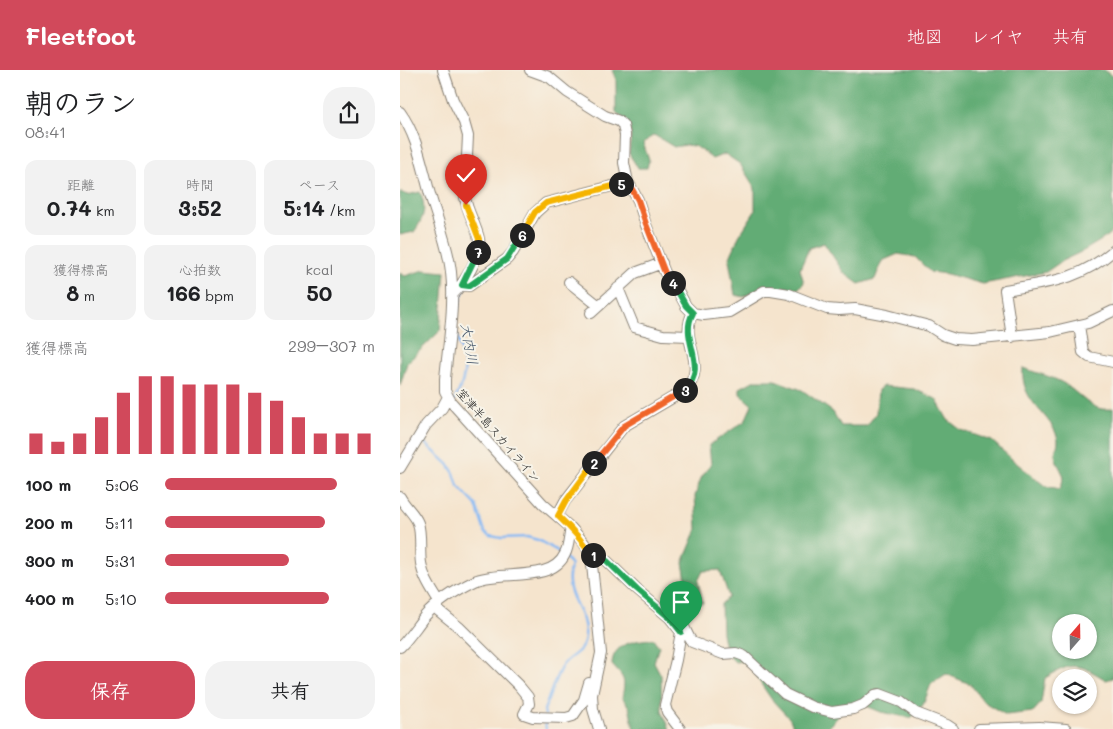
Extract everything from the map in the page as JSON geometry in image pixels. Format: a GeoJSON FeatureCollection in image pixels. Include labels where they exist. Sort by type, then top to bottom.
{"type":"FeatureCollection","features":[{"type":"Feature","properties":{"kind":"street"},"geometry":{"type":"LineString","coordinates":[[443,70],[468,136],[465,197],[466,205],[479,239],[479,249],[464,286]]}},
{"type":"Feature","properties":{"kind":"street"},"geometry":{"type":"LineString","coordinates":[[530,70],[549,77],[567,92],[623,125],[625,135],[624,163],[628,182],[638,200],[665,273],[686,306],[693,313],[704,315],[728,312],[764,291],[771,291],[789,294],[827,309],[855,309],[887,315],[929,326],[943,335],[955,339],[972,340],[1050,332],[1088,324],[1113,311]]}},
{"type":"Feature","properties":{"kind":"street","name":"室津半島スカイライン"},"geometry":{"type":"LineString","coordinates":[[400,112],[408,124],[416,144],[447,251],[451,272],[452,295],[445,379],[448,398],[543,504],[571,528],[584,543],[591,555],[600,653],[592,695],[593,710],[599,729]]}},
{"type":"Feature","properties":{"kind":"street"},"geometry":{"type":"LineString","coordinates":[[452,295],[507,259],[513,252],[535,212],[546,203],[628,182]]}},
{"type":"Feature","properties":{"kind":"street"},"geometry":{"type":"LineString","coordinates":[[1012,337],[1005,290],[1069,278],[1097,265],[1113,251]]}},
{"type":"Feature","properties":{"kind":"street"},"geometry":{"type":"LineString","coordinates":[[591,313],[635,273],[662,263]]}},
{"type":"Feature","properties":{"kind":"street"},"geometry":{"type":"LineString","coordinates":[[569,282],[599,306]]}},
{"type":"Feature","properties":{"kind":"street"},"geometry":{"type":"LineString","coordinates":[[618,288],[634,327],[663,335],[689,336]]}},
{"type":"Feature","properties":{"kind":"street"},"geometry":{"type":"LineString","coordinates":[[558,516],[566,501],[624,426],[684,391],[690,385],[696,368],[689,336],[689,320],[693,313]]}},
{"type":"Feature","properties":{"kind":"street"},"geometry":{"type":"LineString","coordinates":[[1079,325],[1083,352],[1089,357],[1113,362]]}},
{"type":"Feature","properties":{"kind":"street"},"geometry":{"type":"LineString","coordinates":[[400,468],[426,425],[442,408],[448,398]]}},
{"type":"Feature","properties":{"kind":"street"},"geometry":{"type":"LineString","coordinates":[[400,497],[416,520],[421,545],[420,562],[436,605],[528,697],[529,704],[524,714],[533,717],[566,718],[573,716],[584,700],[589,680],[595,678]]}},
{"type":"Feature","properties":{"kind":"street"},"geometry":{"type":"LineString","coordinates":[[400,647],[436,605],[478,580],[494,575],[522,574],[549,570],[560,563],[566,552],[571,528]]}},
{"type":"Feature","properties":{"kind":"street"},"geometry":{"type":"LineString","coordinates":[[591,555],[598,555],[607,561],[670,618],[678,628],[681,636],[665,705],[667,712],[680,729]]}},
{"type":"Feature","properties":{"kind":"street"},"geometry":{"type":"LineString","coordinates":[[670,618],[676,619],[685,626],[692,642],[723,654],[736,652],[744,656],[777,687],[795,700],[832,712],[841,712],[853,710],[863,705],[875,695],[880,694],[901,702],[916,713],[948,725],[953,729]]}},
{"type":"Feature","properties":{"kind":"street"},"geometry":{"type":"LineString","coordinates":[[979,729],[1040,726],[1066,729]]}},
{"type":"Feature","properties":{"kind":"green space"},"geometry":{"type":"Polygon","coordinates":[[[612,70],[1104,70],[1113,77],[1113,230],[1108,236],[1046,272],[983,284],[947,274],[930,272],[915,257],[898,254],[882,261],[875,279],[859,284],[844,273],[824,243],[809,248],[800,269],[804,283],[798,289],[770,287],[758,290],[744,297],[735,295],[729,260],[739,236],[755,211],[755,188],[740,164],[725,154],[712,159],[695,147],[686,145],[674,147],[654,135],[643,143],[649,160],[647,168],[638,168],[629,154],[631,137],[629,125],[616,112],[616,80],[612,70]]]}},
{"type":"Feature","properties":{"kind":"green space"},"geometry":{"type":"Polygon","coordinates":[[[400,192],[407,195],[420,192],[424,208],[420,222],[414,232],[400,235],[400,192]]]}},
{"type":"Feature","properties":{"kind":"green space"},"geometry":{"type":"Polygon","coordinates":[[[424,270],[445,272],[440,331],[407,363],[400,386],[400,273],[405,276],[424,270]]]}},
{"type":"Feature","properties":{"kind":"green space"},"geometry":{"type":"Polygon","coordinates":[[[1023,368],[1063,383],[1093,406],[1106,409],[1113,408],[1113,678],[1106,680],[1097,675],[1097,669],[1076,666],[1052,669],[1052,674],[1045,678],[1041,703],[1033,712],[1006,715],[984,702],[970,684],[946,674],[931,684],[923,705],[911,718],[881,712],[859,703],[845,706],[826,729],[794,729],[790,719],[772,700],[757,678],[752,666],[742,661],[735,662],[726,653],[722,633],[721,604],[729,597],[720,570],[703,571],[698,581],[703,603],[697,603],[686,579],[683,563],[697,529],[695,496],[701,478],[711,464],[709,445],[745,421],[752,405],[740,394],[740,388],[755,380],[775,380],[802,390],[833,412],[841,426],[867,426],[876,413],[878,390],[883,386],[914,389],[936,399],[948,420],[961,430],[992,441],[1045,486],[1060,489],[1064,477],[1055,455],[1058,441],[1057,436],[1053,427],[1030,398],[1023,380],[1023,368]]]}},
{"type":"Feature","properties":{"kind":"green space"},"geometry":{"type":"Polygon","coordinates":[[[653,639],[659,646],[654,662],[661,675],[662,711],[670,729],[634,729],[629,707],[622,697],[624,682],[612,665],[613,658],[620,647],[626,644],[639,640],[653,639]]]}},
{"type":"Feature","properties":{"kind":"waterway","name":"大内川"},"geometry":{"type":"LineString","coordinates":[[456,315],[465,288]]}},
{"type":"Feature","properties":{"kind":"waterway","name":"大内川"},"geometry":{"type":"LineString","coordinates":[[454,401],[462,382],[465,366],[462,350],[455,331]]}},
{"type":"Feature","properties":{"kind":"waterway","name":"大内川"},"geometry":{"type":"LineString","coordinates":[[434,423],[451,406]]}},
{"type":"Feature","properties":{"kind":"waterway","name":"大内川"},"geometry":{"type":"LineString","coordinates":[[423,437],[422,440],[448,464],[454,473],[458,486],[476,505],[485,532],[491,536],[501,538],[527,537],[538,540],[561,553]]}},
{"type":"Feature","properties":{"kind":"waterway","name":"大内川"},"geometry":{"type":"LineString","coordinates":[[545,715],[544,710],[559,671],[565,662],[582,647],[585,636],[585,626],[569,585],[571,565],[565,557]]}},
{"type":"Feature","properties":{"kind":"waterway","name":"大内川"},"geometry":{"type":"LineString","coordinates":[[545,721],[546,729]]}},
{"type":"Feature","properties":{"kind":"route"},"geometry":{"type":"LineString","coordinates":[[466,205],[479,239],[479,249],[462,285],[467,287],[507,259],[513,252],[535,212],[546,203],[628,182],[638,200],[665,273],[686,306],[693,313],[689,320],[688,328],[696,368],[694,378],[684,391],[632,420],[618,432],[566,501],[558,516],[584,543],[591,555],[598,555],[607,561],[670,618],[681,632]]}}]}
